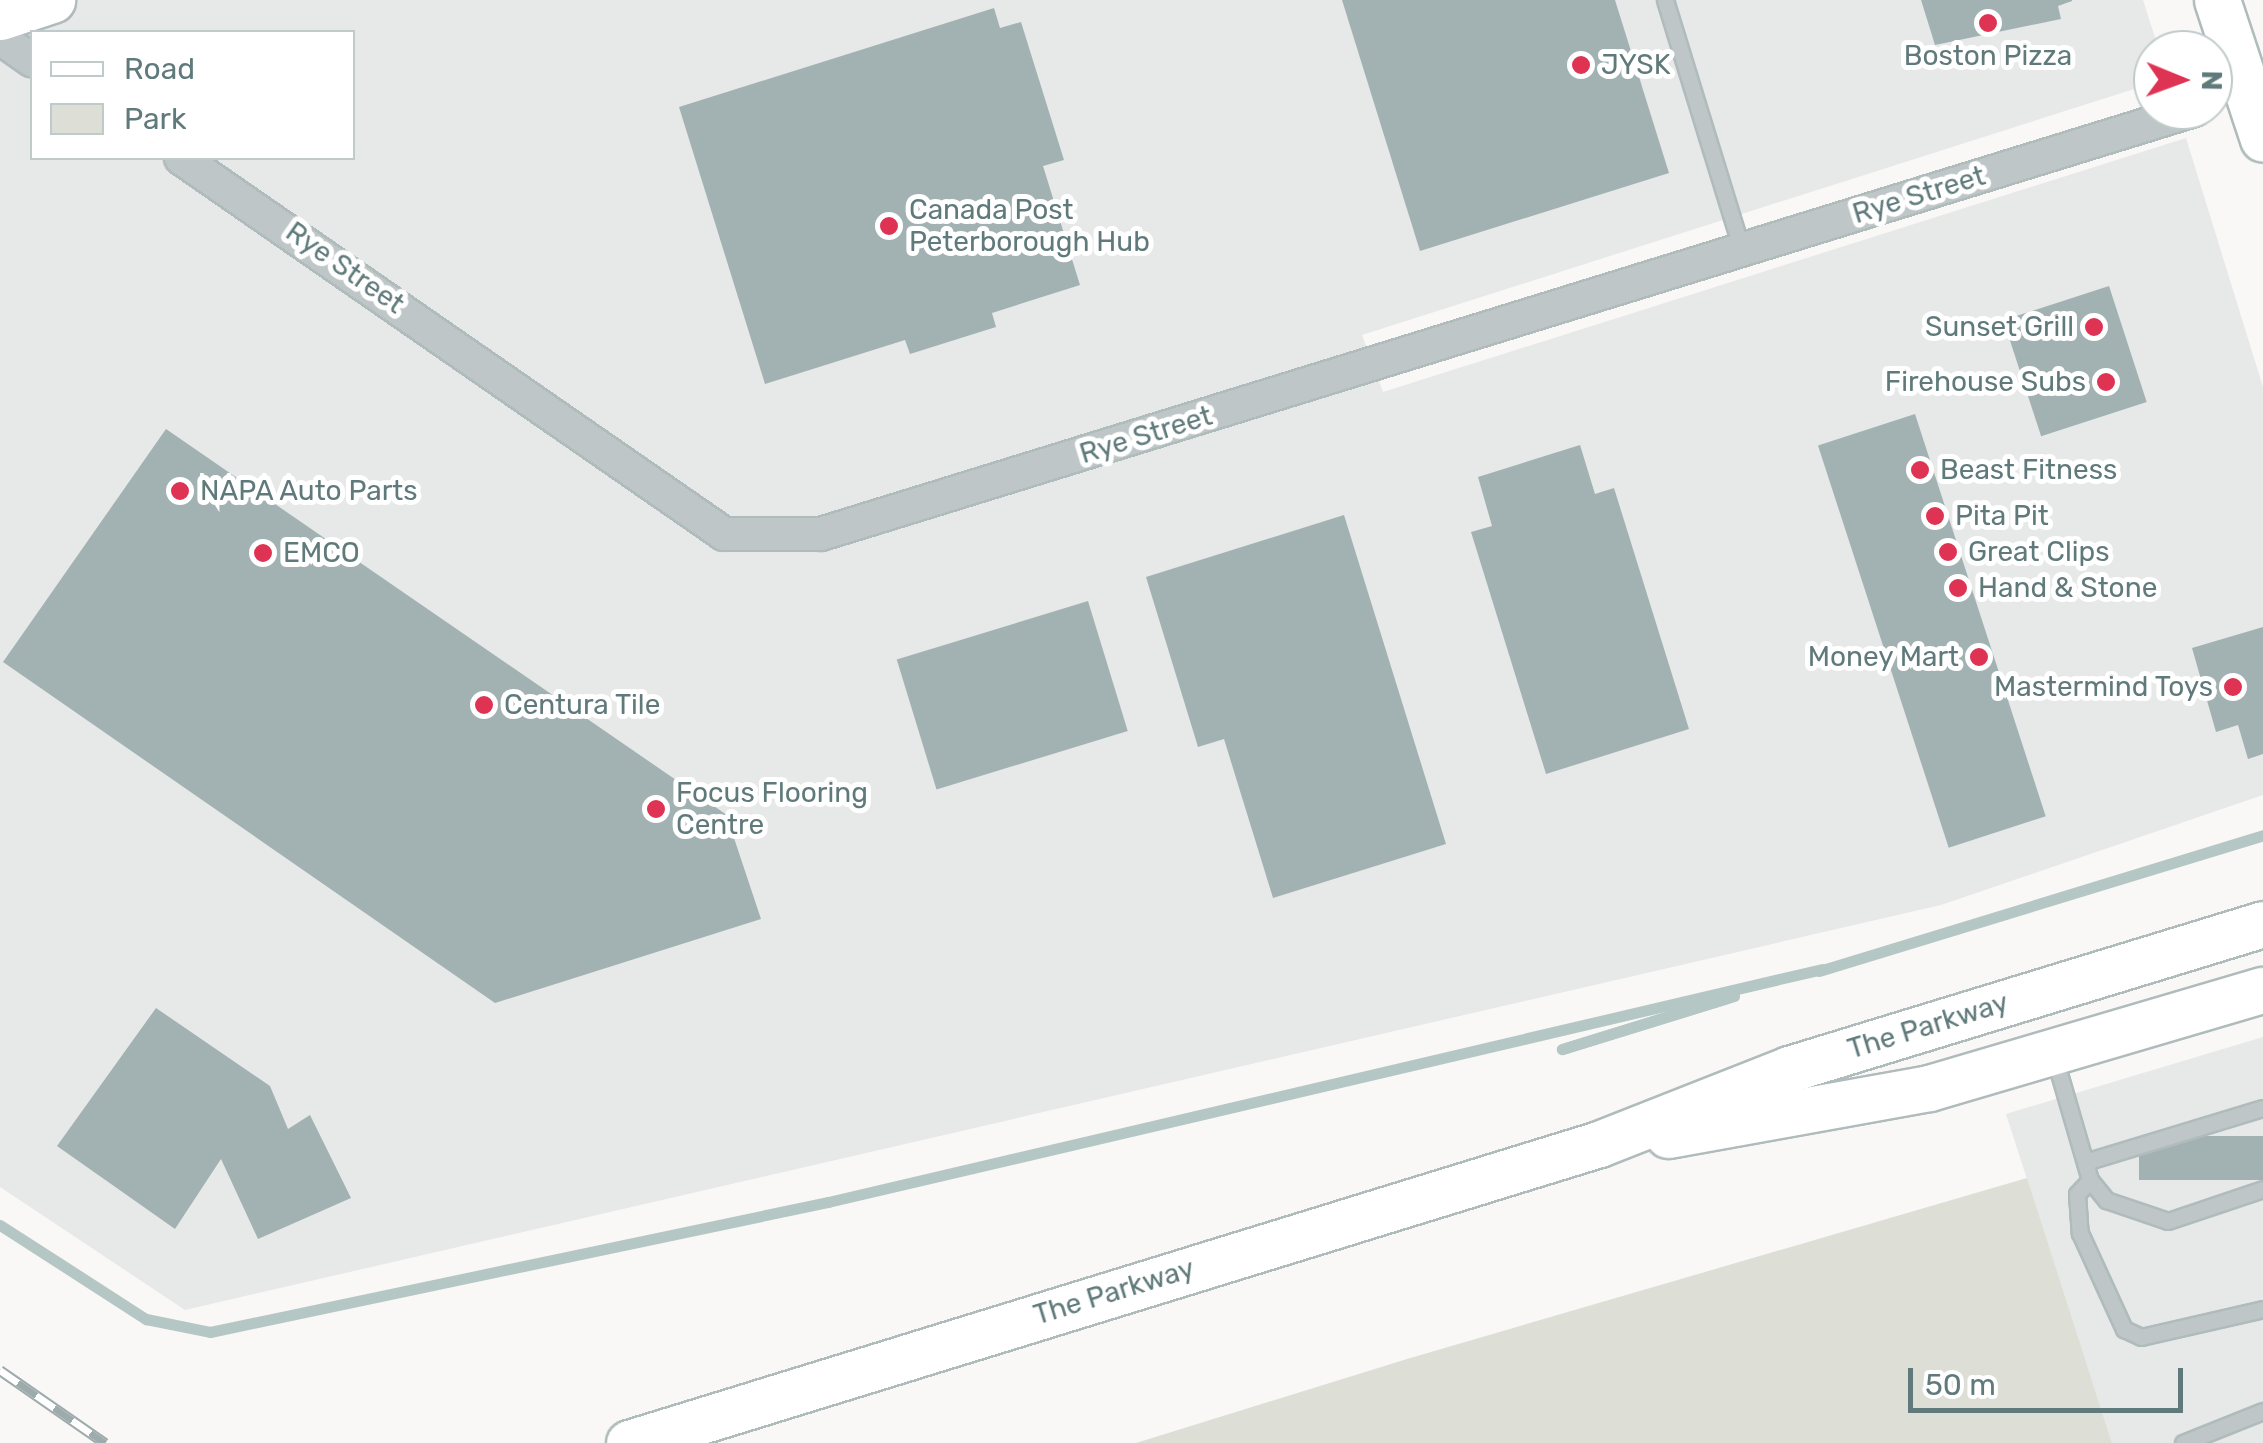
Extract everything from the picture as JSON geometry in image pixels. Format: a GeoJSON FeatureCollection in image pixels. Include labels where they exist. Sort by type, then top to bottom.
{"type":"FeatureCollection","features":[{"type":"Feature","properties":{"kind":"main road"},"geometry":{"type":"LineString","coordinates":[[0,17],[52,0]]}},
{"type":"Feature","properties":{"kind":"main road"},"geometry":{"type":"LineString","coordinates":[[2217,0],[2221,30]]}},
{"type":"Feature","properties":{"kind":"main road"},"geometry":{"type":"LineString","coordinates":[[2233,103],[2263,140]]}},
{"type":"Feature","properties":{"kind":"main road","name":"The Parkway"},"geometry":{"type":"LineString","coordinates":[[629,1443],[1599,1144],[1789,1069],[2263,924]]}},
{"type":"Feature","properties":{"kind":"main road","name":"The Parkway"},"geometry":{"type":"LineString","coordinates":[[1599,1144],[1792,1119],[2052,1052],[2263,990]]}},
{"type":"Feature","properties":{"kind":"street"},"geometry":{"type":"LineString","coordinates":[[0,38],[30,59]]}},
{"type":"Feature","properties":{"kind":"street","name":"Rye Street"},"geometry":{"type":"LineString","coordinates":[[184,160],[724,534],[821,534],[2133,129]]}},
{"type":"Feature","properties":{"kind":"lane"},"geometry":{"type":"LineString","coordinates":[[1665,0],[1742,250]]}},
{"type":"Feature","properties":{"kind":"lane"},"geometry":{"type":"LineString","coordinates":[[2052,1052],[2090,1180],[2106,1200],[2168,1220],[2263,1189]]}},
{"type":"Feature","properties":{"kind":"lane"},"geometry":{"type":"LineString","coordinates":[[2085,1162],[2263,1108]]}},
{"type":"Feature","properties":{"kind":"lane"},"geometry":{"type":"LineString","coordinates":[[2090,1180],[2077,1194],[2080,1232],[2124,1329],[2140,1337],[2263,1309]]}},
{"type":"Feature","properties":{"kind":"lane"},"geometry":{"type":"LineString","coordinates":[[2183,1443],[2263,1411]]}},
{"type":"Feature","properties":{"kind":"shaded area"},"geometry":{"type":"Polygon","coordinates":[[[0,0],[2143,0],[2153,30],[2133,30],[2133,89],[1362,335],[1383,392],[2186,138],[2263,387],[2263,795],[1941,905],[185,1310],[0,1187],[0,0]]]}},
{"type":"Feature","properties":{"kind":"shaded area"},"geometry":{"type":"Polygon","coordinates":[[[2263,1037],[2263,1443],[2112,1443],[2006,1114],[2263,1037]]]}},
{"type":"Feature","properties":{"kind":"green space"},"geometry":{"type":"Polygon","coordinates":[[[2027,1178],[2112,1443],[1136,1443],[1407,1359],[2027,1178]]]}},
{"type":"Feature","properties":{"kind":"building"},"geometry":{"type":"Polygon","coordinates":[[[1342,0],[1615,0],[1669,173],[1420,251],[1342,0]]]}},
{"type":"Feature","properties":{"kind":"building","name":"Boston Pizza"},"geometry":{"type":"Polygon","coordinates":[[[1921,0],[2072,1],[2058,6],[2061,19],[1935,45],[1921,0]]]}},
{"type":"Feature","properties":{"kind":"building","name":"Canada Post Peterborough Hub"},"geometry":{"type":"Polygon","coordinates":[[[994,8],[1000,28],[1021,22],[1064,160],[1043,166],[1080,285],[992,313],[996,327],[910,354],[905,340],[765,384],[679,107],[994,8]]]}},
{"type":"Feature","properties":{"kind":"building"},"geometry":{"type":"Polygon","coordinates":[[[2109,286],[2147,402],[2041,436],[2003,320],[2109,286]]]}},
{"type":"Feature","properties":{"kind":"building"},"geometry":{"type":"Polygon","coordinates":[[[1915,414],[2046,816],[1949,848],[1818,446],[1915,414]]]}},
{"type":"Feature","properties":{"kind":"building"},"geometry":{"type":"Polygon","coordinates":[[[166,429],[740,824],[733,835],[761,919],[495,1003],[3,662],[166,429]]]}},
{"type":"Feature","properties":{"kind":"building"},"geometry":{"type":"Polygon","coordinates":[[[1580,445],[1595,494],[1614,488],[1689,729],[1546,774],[1471,532],[1492,526],[1478,477],[1580,445]]]}},
{"type":"Feature","properties":{"kind":"building"},"geometry":{"type":"Polygon","coordinates":[[[1344,515],[1446,844],[1273,898],[1224,739],[1198,747],[1146,577],[1344,515]]]}},
{"type":"Feature","properties":{"kind":"building"},"geometry":{"type":"Polygon","coordinates":[[[1088,601],[1128,731],[937,790],[897,659],[1088,601]]]}},
{"type":"Feature","properties":{"kind":"building","name":"Mastermind Toys"},"geometry":{"type":"Polygon","coordinates":[[[2263,627],[2263,754],[2248,759],[2238,725],[2216,732],[2192,648],[2263,627]]]}},
{"type":"Feature","properties":{"kind":"building"},"geometry":{"type":"Polygon","coordinates":[[[156,1008],[270,1086],[288,1129],[310,1115],[351,1198],[258,1239],[221,1159],[175,1229],[57,1146],[156,1008]]]}},
{"type":"Feature","properties":{"kind":"building"},"geometry":{"type":"Polygon","coordinates":[[[2139,1136],[2263,1136],[2263,1180],[2139,1180],[2139,1136]]]}},
{"type":"Feature","properties":{"kind":"waterway"},"geometry":{"type":"LineString","coordinates":[[1819,971],[2263,835]]}},
{"type":"Feature","properties":{"kind":"waterway"},"geometry":{"type":"LineString","coordinates":[[0,1225],[146,1319],[210,1332],[828,1202],[1822,969]]}},
{"type":"Feature","properties":{"kind":"waterway"},"geometry":{"type":"LineString","coordinates":[[1727,998],[1562,1049],[1734,996]]}},
{"type":"Feature","properties":{"kind":"railway"},"geometry":{"type":"LineString","coordinates":[[0,1370],[105,1443]]}},
{"type":"Feature","properties":{"kind":"place","name":"Boston Pizza"},"geometry":{"type":"Point","coordinates":[1988,23]}},
{"type":"Feature","properties":{"kind":"place","name":"JYSK"},"geometry":{"type":"Point","coordinates":[1581,65]}},
{"type":"Feature","properties":{"kind":"place","name":"Canada Post Peterborough Hub"},"geometry":{"type":"Point","coordinates":[889,226]}},
{"type":"Feature","properties":{"kind":"place","name":"Sunset Grill"},"geometry":{"type":"Point","coordinates":[2094,327]}},
{"type":"Feature","properties":{"kind":"place","name":"Firehouse Subs"},"geometry":{"type":"Point","coordinates":[2106,382]}},
{"type":"Feature","properties":{"kind":"place","name":"Beast Fitness"},"geometry":{"type":"Point","coordinates":[1920,470]}},
{"type":"Feature","properties":{"kind":"place","name":"NAPA Auto Parts"},"geometry":{"type":"Point","coordinates":[180,491]}},
{"type":"Feature","properties":{"kind":"place","name":"Pita Pit"},"geometry":{"type":"Point","coordinates":[1935,516]}},
{"type":"Feature","properties":{"kind":"place","name":"Great Clips"},"geometry":{"type":"Point","coordinates":[1948,552]}},
{"type":"Feature","properties":{"kind":"place","name":"EMCO"},"geometry":{"type":"Point","coordinates":[263,553]}},
{"type":"Feature","properties":{"kind":"place","name":"Hand & Stone"},"geometry":{"type":"Point","coordinates":[1958,588]}},
{"type":"Feature","properties":{"kind":"place","name":"Money Mart"},"geometry":{"type":"Point","coordinates":[1979,657]}},
{"type":"Feature","properties":{"kind":"place","name":"Mastermind Toys"},"geometry":{"type":"Point","coordinates":[2233,687]}},
{"type":"Feature","properties":{"kind":"place","name":"Centura Tile"},"geometry":{"type":"Point","coordinates":[484,705]}},
{"type":"Feature","properties":{"kind":"place","name":"Focus Flooring Centre"},"geometry":{"type":"Point","coordinates":[656,809]}}]}
